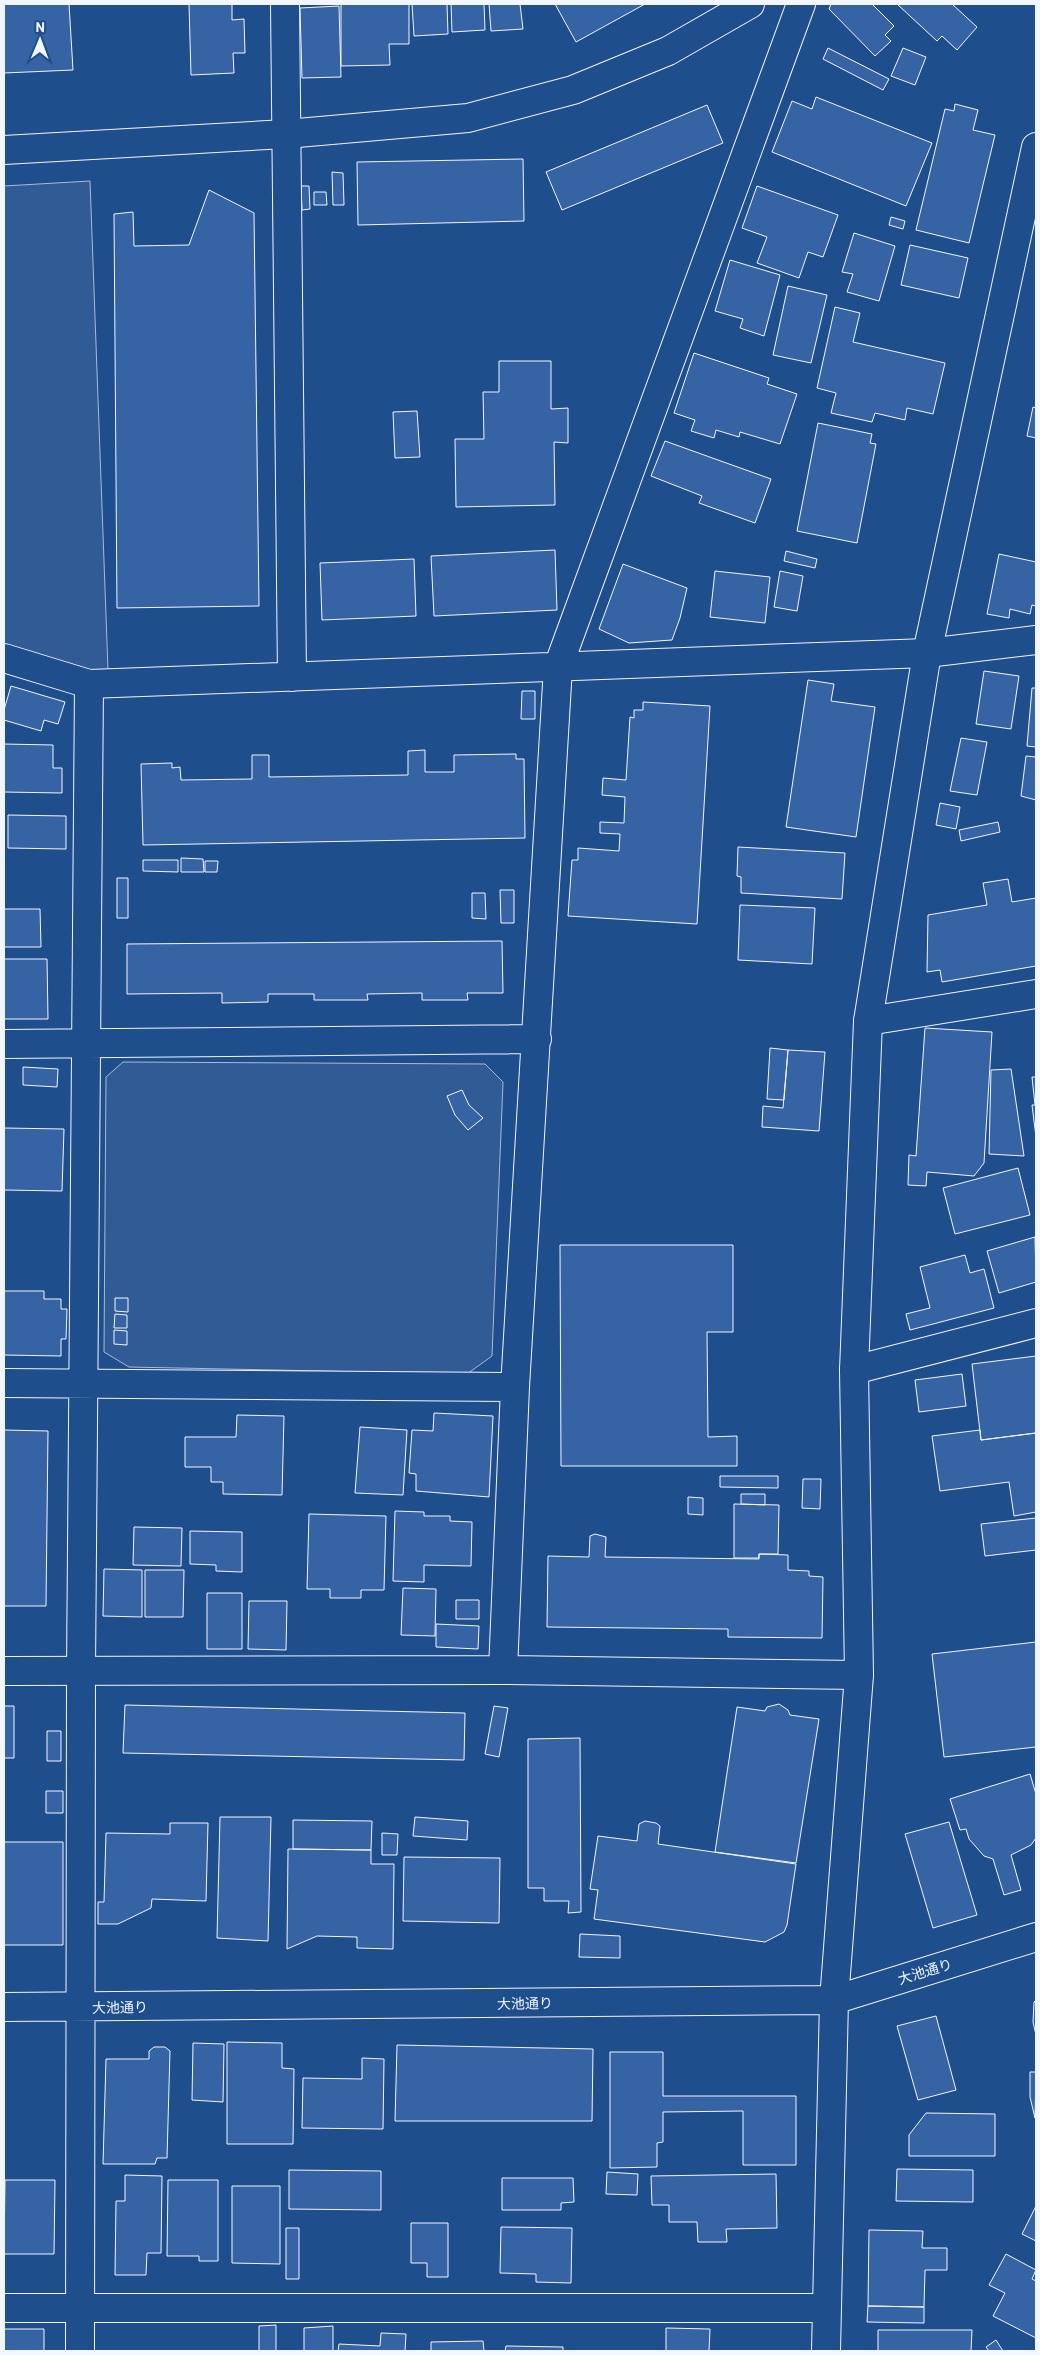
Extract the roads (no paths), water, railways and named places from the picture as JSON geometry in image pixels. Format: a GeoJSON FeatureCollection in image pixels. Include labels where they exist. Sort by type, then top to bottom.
{"type":"FeatureCollection","features":[{"type":"Feature","properties":{"kind":"street"},"geometry":{"type":"LineString","coordinates":[[285,4],[292,676]]}},
{"type":"Feature","properties":{"kind":"street"},"geometry":{"type":"LineString","coordinates":[[4,150],[286,134],[468,118],[573,90],[668,51],[750,4]]}},
{"type":"Feature","properties":{"kind":"street"},"geometry":{"type":"LineString","coordinates":[[503,1670],[515,1387],[558,666],[801,4]]}},
{"type":"Feature","properties":{"kind":"street"},"geometry":{"type":"LineString","coordinates":[[826,2351],[834,2000],[859,1675],[854,1370],[868,1020],[927,653],[1036,147]]}},
{"type":"Feature","properties":{"kind":"street"},"geometry":{"type":"LineString","coordinates":[[4,658],[89,684],[927,653],[1036,640]]}},
{"type":"Feature","properties":{"kind":"street"},"geometry":{"type":"LineString","coordinates":[[80,2351],[81,1671],[89,684]]}},
{"type":"Feature","properties":{"kind":"street"},"geometry":{"type":"LineString","coordinates":[[868,1020],[1036,994]]}},
{"type":"Feature","properties":{"kind":"street"},"geometry":{"type":"LineString","coordinates":[[4,1044],[537,1039]]}},
{"type":"Feature","properties":{"kind":"street"},"geometry":{"type":"LineString","coordinates":[[854,1370],[1036,1323]]}},
{"type":"Feature","properties":{"kind":"street"},"geometry":{"type":"LineString","coordinates":[[4,1383],[515,1387]]}},
{"type":"Feature","properties":{"kind":"street"},"geometry":{"type":"LineString","coordinates":[[4,1671],[503,1670],[859,1675]]}},
{"type":"Feature","properties":{"kind":"street","name":"大池通り"},"geometry":{"type":"LineString","coordinates":[[4,2007],[834,2000],[1036,1937]]}},
{"type":"Feature","properties":{"kind":"street"},"geometry":{"type":"LineString","coordinates":[[4,2308],[826,2308]]}}]}
